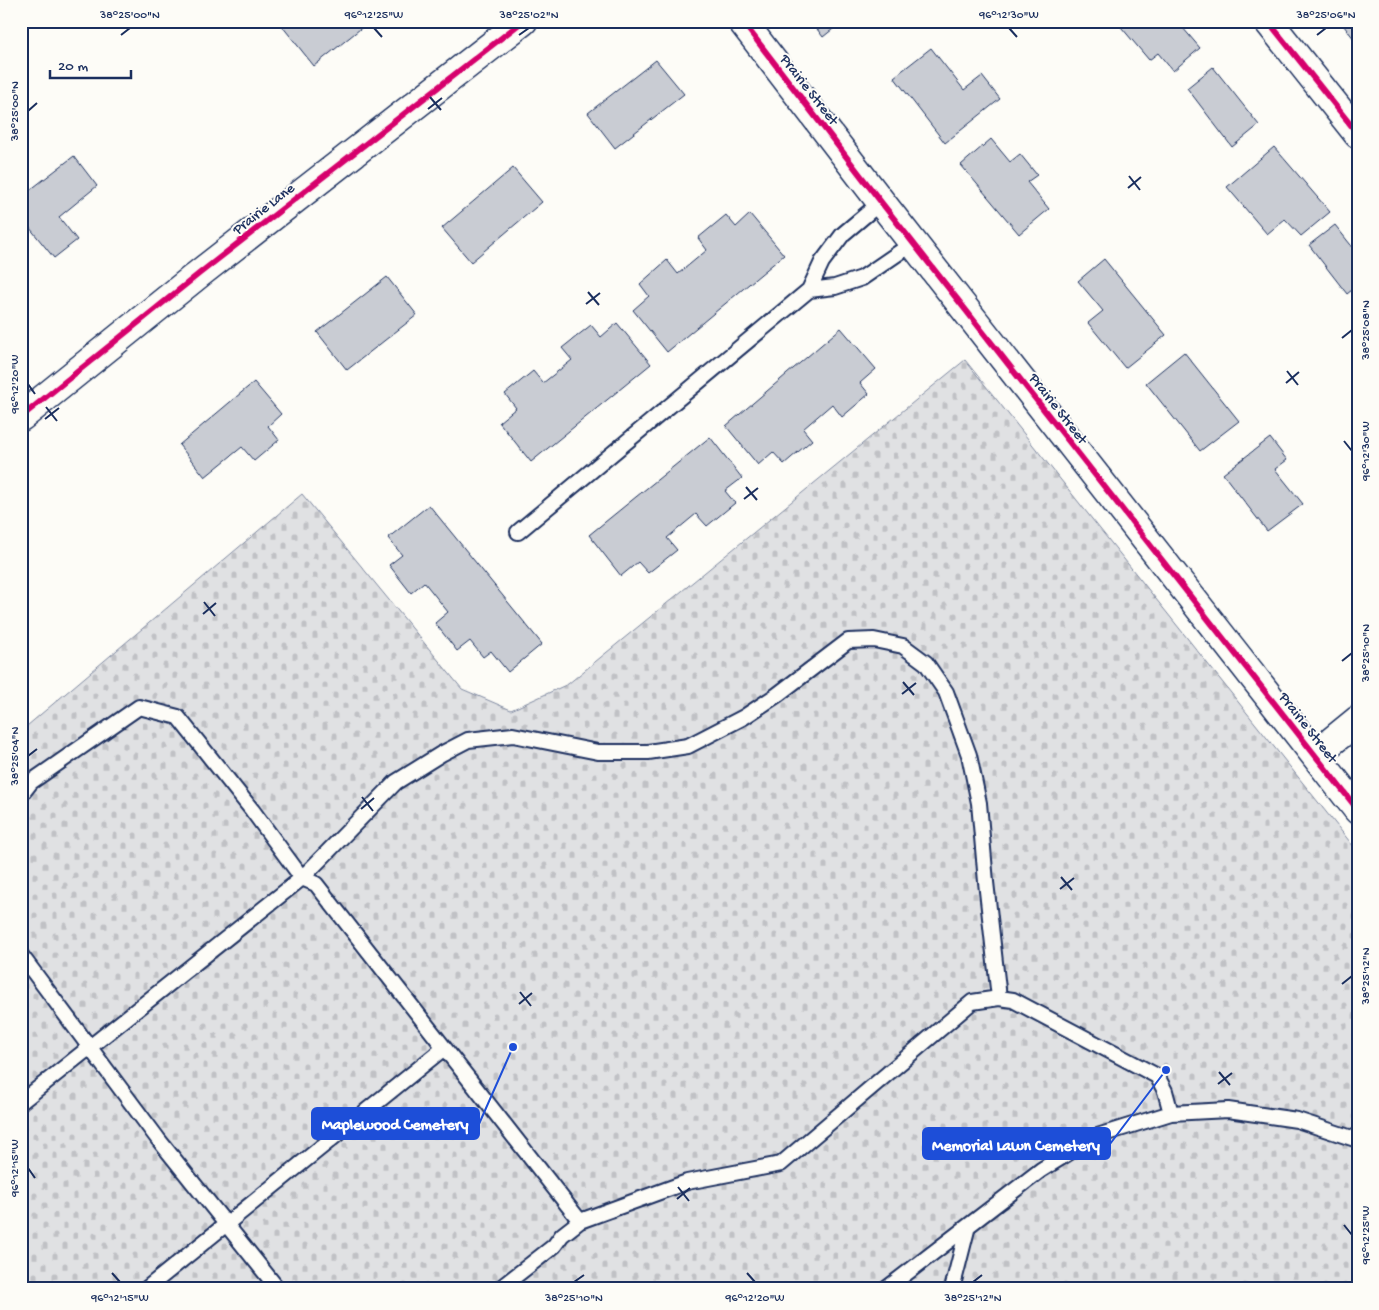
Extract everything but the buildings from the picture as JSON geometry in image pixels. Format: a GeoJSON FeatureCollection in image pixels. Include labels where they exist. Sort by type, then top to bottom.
{"type":"FeatureCollection","features":[{"type":"Feature","properties":{"kind":"street","name":"Prairie Lane"},"geometry":{"type":"LineString","coordinates":[[21,417],[200,273],[523,21]]}},
{"type":"Feature","properties":{"kind":"street","name":"Prairie Street"},"geometry":{"type":"LineString","coordinates":[[742,21],[913,243],[1358,810]]}},
{"type":"Feature","properties":{"kind":"street"},"geometry":{"type":"LineString","coordinates":[[1268,21],[1358,134]]}},
{"type":"Feature","properties":{"kind":"street"},"geometry":{"type":"LineString","coordinates":[[1315,755],[1358,720]]}},
{"type":"Feature","properties":{"kind":"lane"},"geometry":{"type":"LineString","coordinates":[[518,532],[809,290],[822,262],[843,234],[881,202]]}},
{"type":"Feature","properties":{"kind":"lane"},"geometry":{"type":"LineString","coordinates":[[809,290],[835,287],[862,278],[913,243]]}},
{"type":"Feature","properties":{"kind":"lane"},"geometry":{"type":"LineString","coordinates":[[21,1102],[302,878],[396,782],[441,754],[468,740],[513,735],[598,752],[648,752],[688,746],[744,717],[777,695],[848,641],[874,640],[903,646],[926,663],[946,692],[969,755],[979,803],[999,998]]}},
{"type":"Feature","properties":{"kind":"lane"},"geometry":{"type":"LineString","coordinates":[[21,795],[31,782],[139,707],[178,717],[252,810],[302,878],[316,884],[580,1221]]}},
{"type":"Feature","properties":{"kind":"lane"},"geometry":{"type":"LineString","coordinates":[[21,955],[158,1139],[278,1289]]}},
{"type":"Feature","properties":{"kind":"lane"},"geometry":{"type":"LineString","coordinates":[[499,1289],[554,1246],[562,1235],[580,1221],[687,1182],[781,1164],[972,1002],[999,998],[1013,1000],[1157,1076],[1165,1091],[1171,1113]]}},
{"type":"Feature","properties":{"kind":"lane"},"geometry":{"type":"LineString","coordinates":[[146,1289],[444,1048]]}},
{"type":"Feature","properties":{"kind":"lane"},"geometry":{"type":"LineString","coordinates":[[886,1289],[1041,1170],[1094,1137],[1171,1113],[1228,1110],[1297,1120],[1358,1140]]}},
{"type":"Feature","properties":{"kind":"lane"},"geometry":{"type":"LineString","coordinates":[[952,1289],[968,1226]]}},
{"type":"Feature","properties":{"kind":"green space"},"geometry":{"type":"Polygon","coordinates":[[[965,360],[1358,852],[1358,1289],[21,1289],[21,731],[302,494],[462,689],[511,710],[568,684],[965,360]]]}},
{"type":"Feature","properties":{"kind":"cycle path"},"geometry":{"type":"LineString","coordinates":[[21,417],[200,273],[523,21]]}},
{"type":"Feature","properties":{"kind":"cycle path"},"geometry":{"type":"LineString","coordinates":[[742,21],[881,202],[1358,810]]}},
{"type":"Feature","properties":{"kind":"cycle path"},"geometry":{"type":"LineString","coordinates":[[1268,21],[1358,134]]}},
{"type":"Feature","properties":{"kind":"place","name":"Maplewood Cemetery"},"geometry":{"type":"Point","coordinates":[513,1047]}},
{"type":"Feature","properties":{"kind":"place","name":"Memorial Lawn Cemetery"},"geometry":{"type":"Point","coordinates":[1166,1070]}}]}
